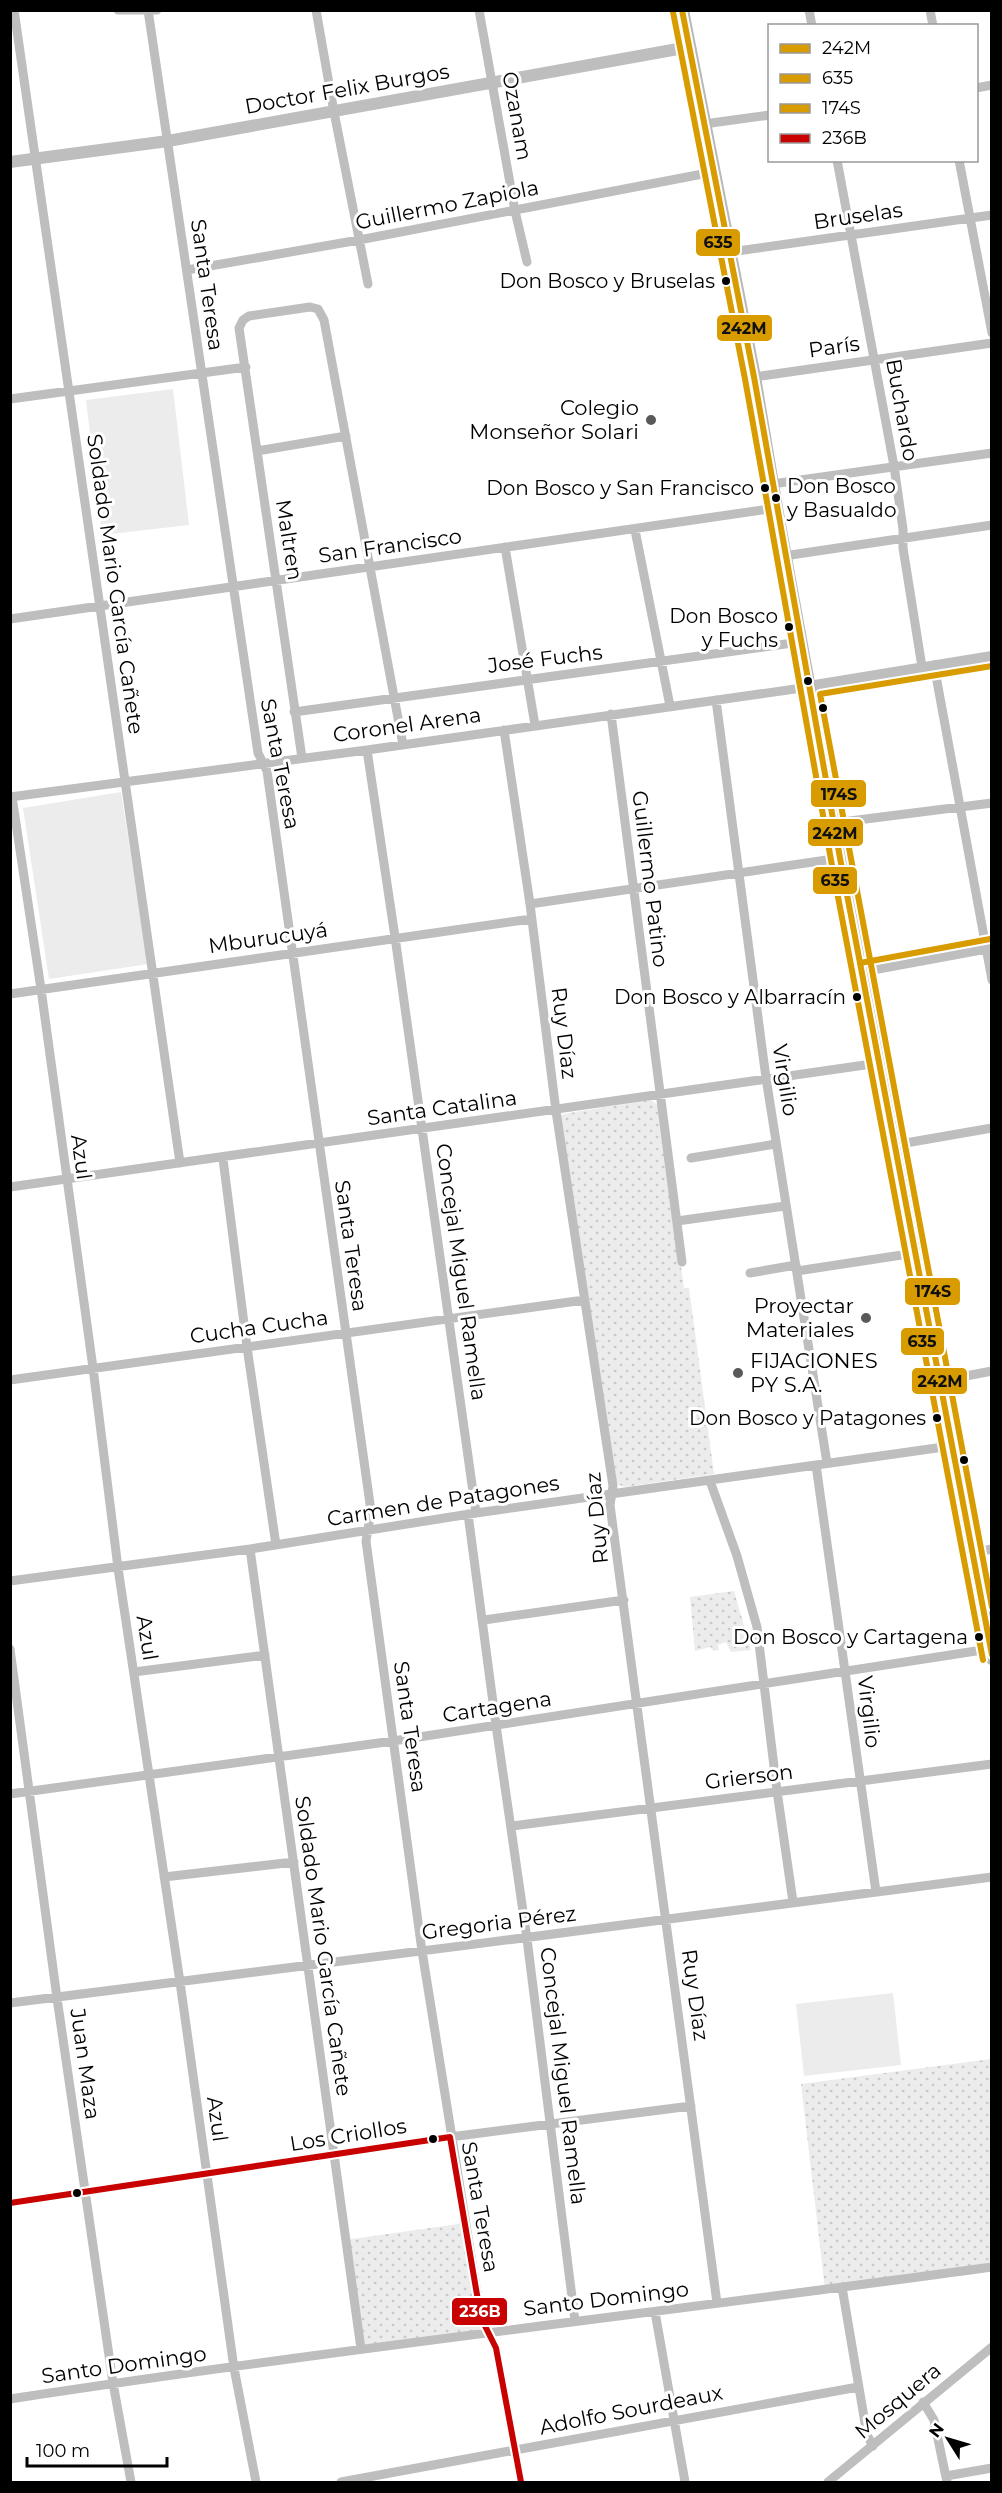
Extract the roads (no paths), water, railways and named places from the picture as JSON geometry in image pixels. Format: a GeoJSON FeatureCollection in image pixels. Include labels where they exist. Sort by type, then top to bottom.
{"type":"FeatureCollection","features":[{"type":"Feature","properties":{"kind":"main road"},"geometry":{"type":"LineString","coordinates":[[682,10],[754,377],[784,556],[990,1654]]}},
{"type":"Feature","properties":{"kind":"street","name":"Soldado Mario García Cañete"},"geometry":{"type":"LineString","coordinates":[[14,10],[180,1163]]}},
{"type":"Feature","properties":{"kind":"street"},"geometry":{"type":"LineString","coordinates":[[118,10],[151,11]]}},
{"type":"Feature","properties":{"kind":"street"},"geometry":{"type":"LineString","coordinates":[[316,10],[368,284]]}},
{"type":"Feature","properties":{"kind":"street","name":"Ozanam"},"geometry":{"type":"LineString","coordinates":[[479,10],[494,82],[515,211],[527,262]]}},
{"type":"Feature","properties":{"kind":"street","name":"Santa Teresa"},"geometry":{"type":"LineString","coordinates":[[151,11],[201,375],[258,753],[267,771],[370,1511],[366,1541],[422,1951],[450,2137],[481,2318],[496,2348],[522,2482]]}},
{"type":"Feature","properties":{"kind":"street","name":"Doctor Felix Burgos"},"geometry":{"type":"LineString","coordinates":[[10,162],[168,141],[689,47]]}},
{"type":"Feature","properties":{"kind":"street"},"geometry":{"type":"LineString","coordinates":[[704,124],[768,116]]}},
{"type":"Feature","properties":{"kind":"street","name":"Buchardo"},"geometry":{"type":"LineString","coordinates":[[837,162],[894,466],[903,548],[960,808],[988,948],[992,980]]}},
{"type":"Feature","properties":{"kind":"street"},"geometry":{"type":"LineString","coordinates":[[959,162],[992,333]]}},
{"type":"Feature","properties":{"kind":"street","name":"Guillermo Zapiola"},"geometry":{"type":"LineString","coordinates":[[187,270],[515,211],[713,172]]}},
{"type":"Feature","properties":{"kind":"street","name":"Bruselas"},"geometry":{"type":"LineString","coordinates":[[730,252],[992,215]]}},
{"type":"Feature","properties":{"kind":"street","name":"Maltren"},"geometry":{"type":"LineString","coordinates":[[302,758],[278,581],[239,328],[243,320],[249,316],[310,307],[318,309],[324,320],[346,436]]}},
{"type":"Feature","properties":{"kind":"street","name":"París"},"geometry":{"type":"LineString","coordinates":[[754,377],[992,343]]}},
{"type":"Feature","properties":{"kind":"street"},"geometry":{"type":"LineString","coordinates":[[10,399],[246,368]]}},
{"type":"Feature","properties":{"kind":"street"},"geometry":{"type":"LineString","coordinates":[[257,451],[346,436],[403,745]]}},
{"type":"Feature","properties":{"kind":"street"},"geometry":{"type":"LineString","coordinates":[[772,484],[992,453]]}},
{"type":"Feature","properties":{"kind":"street","name":"San Francisco"},"geometry":{"type":"LineString","coordinates":[[10,619],[776,508]]}},
{"type":"Feature","properties":{"kind":"street"},"geometry":{"type":"LineString","coordinates":[[784,556],[992,525]]}},
{"type":"Feature","properties":{"kind":"street"},"geometry":{"type":"LineString","coordinates":[[635,530],[670,706]]}},
{"type":"Feature","properties":{"kind":"street"},"geometry":{"type":"LineString","coordinates":[[505,547],[534,725]]}},
{"type":"Feature","properties":{"kind":"street","name":"José Fuchs"},"geometry":{"type":"LineString","coordinates":[[294,712],[527,679],[662,663],[800,642]]}},
{"type":"Feature","properties":{"kind":"street"},"geometry":{"type":"LineString","coordinates":[[809,687],[992,657]]}},
{"type":"Feature","properties":{"kind":"street","name":"Coronel Arena"},"geometry":{"type":"LineString","coordinates":[[11,797],[367,750],[809,687]]}},
{"type":"Feature","properties":{"kind":"street","name":"Virgilio"},"geometry":{"type":"LineString","coordinates":[[716,700],[737,873],[766,1078],[827,1463]]}},
{"type":"Feature","properties":{"kind":"street","name":"Guillermo Patino"},"geometry":{"type":"LineString","coordinates":[[611,714],[682,1263]]}},
{"type":"Feature","properties":{"kind":"street","name":"Ruy Díaz"},"geometry":{"type":"LineString","coordinates":[[504,730],[530,904],[556,1111],[613,1486],[610,1505],[717,2303]]}},
{"type":"Feature","properties":{"kind":"street","name":"Concejal Miguel Ramella"},"geometry":{"type":"LineString","coordinates":[[367,750],[450,1319],[496,1725],[512,1826],[552,2124],[575,2321]]}},
{"type":"Feature","properties":{"kind":"street","name":"Azul"},"geometry":{"type":"LineString","coordinates":[[11,797],[41,989],[118,1568],[180,1982],[234,2368],[256,2482]]}},
{"type":"Feature","properties":{"kind":"street"},"geometry":{"type":"LineString","coordinates":[[834,823],[992,803]]}},
{"type":"Feature","properties":{"kind":"street"},"geometry":{"type":"LineString","coordinates":[[530,904],[840,858]]}},
{"type":"Feature","properties":{"kind":"street","name":"Mburucuyá"},"geometry":{"type":"LineString","coordinates":[[10,994],[531,919]]}},
{"type":"Feature","properties":{"kind":"street"},"geometry":{"type":"LineString","coordinates":[[862,972],[988,948]]}},
{"type":"Feature","properties":{"kind":"street","name":"Santa Catalina"},"geometry":{"type":"LineString","coordinates":[[10,1187],[223,1159],[556,1111],[660,1093],[879,1063]]}},
{"type":"Feature","properties":{"kind":"street"},"geometry":{"type":"LineString","coordinates":[[894,1145],[992,1128]]}},
{"type":"Feature","properties":{"kind":"street"},"geometry":{"type":"LineString","coordinates":[[691,1158],[776,1144]]}},
{"type":"Feature","properties":{"kind":"street"},"geometry":{"type":"LineString","coordinates":[[223,1159],[276,1545]]}},
{"type":"Feature","properties":{"kind":"street"},"geometry":{"type":"LineString","coordinates":[[677,1221],[785,1206]]}},
{"type":"Feature","properties":{"kind":"street"},"geometry":{"type":"LineString","coordinates":[[750,1272],[915,1253]]}},
{"type":"Feature","properties":{"kind":"street","name":"Cucha Cucha"},"geometry":{"type":"LineString","coordinates":[[10,1380],[584,1300]]}},
{"type":"Feature","properties":{"kind":"street"},"geometry":{"type":"LineString","coordinates":[[939,1381],[992,1371]]}},
{"type":"Feature","properties":{"kind":"street","name":"Carmen de Patagones"},"geometry":{"type":"LineString","coordinates":[[10,1581],[118,1568],[472,1514],[951,1446]]}},
{"type":"Feature","properties":{"kind":"street","name":"Virgilio"},"geometry":{"type":"LineString","coordinates":[[816,1465],[876,1892]]}},
{"type":"Feature","properties":{"kind":"street"},"geometry":{"type":"LineString","coordinates":[[710,1481],[734,1546],[754,1617],[765,1684],[793,1902]]}},
{"type":"Feature","properties":{"kind":"street","name":"Soldado Mario García Cañete"},"geometry":{"type":"LineString","coordinates":[[250,1549],[362,2349]]}},
{"type":"Feature","properties":{"kind":"street"},"geometry":{"type":"LineString","coordinates":[[971,1553],[992,1549]]}},
{"type":"Feature","properties":{"kind":"street"},"geometry":{"type":"LineString","coordinates":[[484,1620],[624,1600]]}},
{"type":"Feature","properties":{"kind":"street","name":"Juan Maza"},"geometry":{"type":"LineString","coordinates":[[10,1649],[57,1998],[113,2383],[131,2482]]}},
{"type":"Feature","properties":{"kind":"street","name":"Cartagena"},"geometry":{"type":"LineString","coordinates":[[10,1794],[393,1741],[765,1684],[990,1654]]}},
{"type":"Feature","properties":{"kind":"street"},"geometry":{"type":"LineString","coordinates":[[134,1672],[265,1655]]}},
{"type":"Feature","properties":{"kind":"street","name":"Grierson"},"geometry":{"type":"LineString","coordinates":[[512,1826],[992,1764]]}},
{"type":"Feature","properties":{"kind":"street"},"geometry":{"type":"LineString","coordinates":[[164,1877],[294,1862]]}},
{"type":"Feature","properties":{"kind":"street","name":"Gregoria Pérez"},"geometry":{"type":"LineString","coordinates":[[10,2003],[992,1878]]}},
{"type":"Feature","properties":{"kind":"street","name":"Los Criollos"},"geometry":{"type":"LineString","coordinates":[[10,2203],[450,2137],[692,2106]]}},
{"type":"Feature","properties":{"kind":"street","name":"Santo Domingo"},"geometry":{"type":"LineString","coordinates":[[10,2399],[486,2331],[655,2312],[992,2267]]}},
{"type":"Feature","properties":{"kind":"street"},"geometry":{"type":"LineString","coordinates":[[842,2287],[867,2435],[873,2446]]}},
{"type":"Feature","properties":{"kind":"street"},"geometry":{"type":"LineString","coordinates":[[655,2312],[685,2482]]}},
{"type":"Feature","properties":{"kind":"street","name":"Mosquera"},"geometry":{"type":"LineString","coordinates":[[828,2482],[992,2347]]}},
{"type":"Feature","properties":{"kind":"street","name":"Adolfo Sourdeaux"},"geometry":{"type":"LineString","coordinates":[[341,2482],[858,2387]]}},
{"type":"Feature","properties":{"kind":"street"},"geometry":{"type":"LineString","coordinates":[[924,2402],[934,2420],[946,2479],[992,2468]]}},
{"type":"Feature","properties":{"kind":"place","name":"Don Bosco y Bruselas"},"geometry":{"type":"Point","coordinates":[726,281]}},
{"type":"Feature","properties":{"kind":"place","name":"Colegio Monseñor Solari"},"geometry":{"type":"Point","coordinates":[651,420]}},
{"type":"Feature","properties":{"kind":"place","name":"Don Bosco y San Francisco"},"geometry":{"type":"Point","coordinates":[765,488]}},
{"type":"Feature","properties":{"kind":"place","name":"Don Bosco y Basualdo"},"geometry":{"type":"Point","coordinates":[776,498]}},
{"type":"Feature","properties":{"kind":"place","name":"Don Bosco y Fuchs"},"geometry":{"type":"Point","coordinates":[789,627]}},
{"type":"Feature","properties":{"kind":"place","name":"Don Bosco y Albarracín"},"geometry":{"type":"Point","coordinates":[857,997]}},
{"type":"Feature","properties":{"kind":"place","name":"Proyectar Materiales"},"geometry":{"type":"Point","coordinates":[866,1318]}},
{"type":"Feature","properties":{"kind":"place","name":"FIJACIONES PY S.A."},"geometry":{"type":"Point","coordinates":[738,1373]}},
{"type":"Feature","properties":{"kind":"place","name":"Don Bosco y Patagones"},"geometry":{"type":"Point","coordinates":[937,1418]}},
{"type":"Feature","properties":{"kind":"place","name":"Don Bosco y Cartagena"},"geometry":{"type":"Point","coordinates":[979,1637]}}]}
